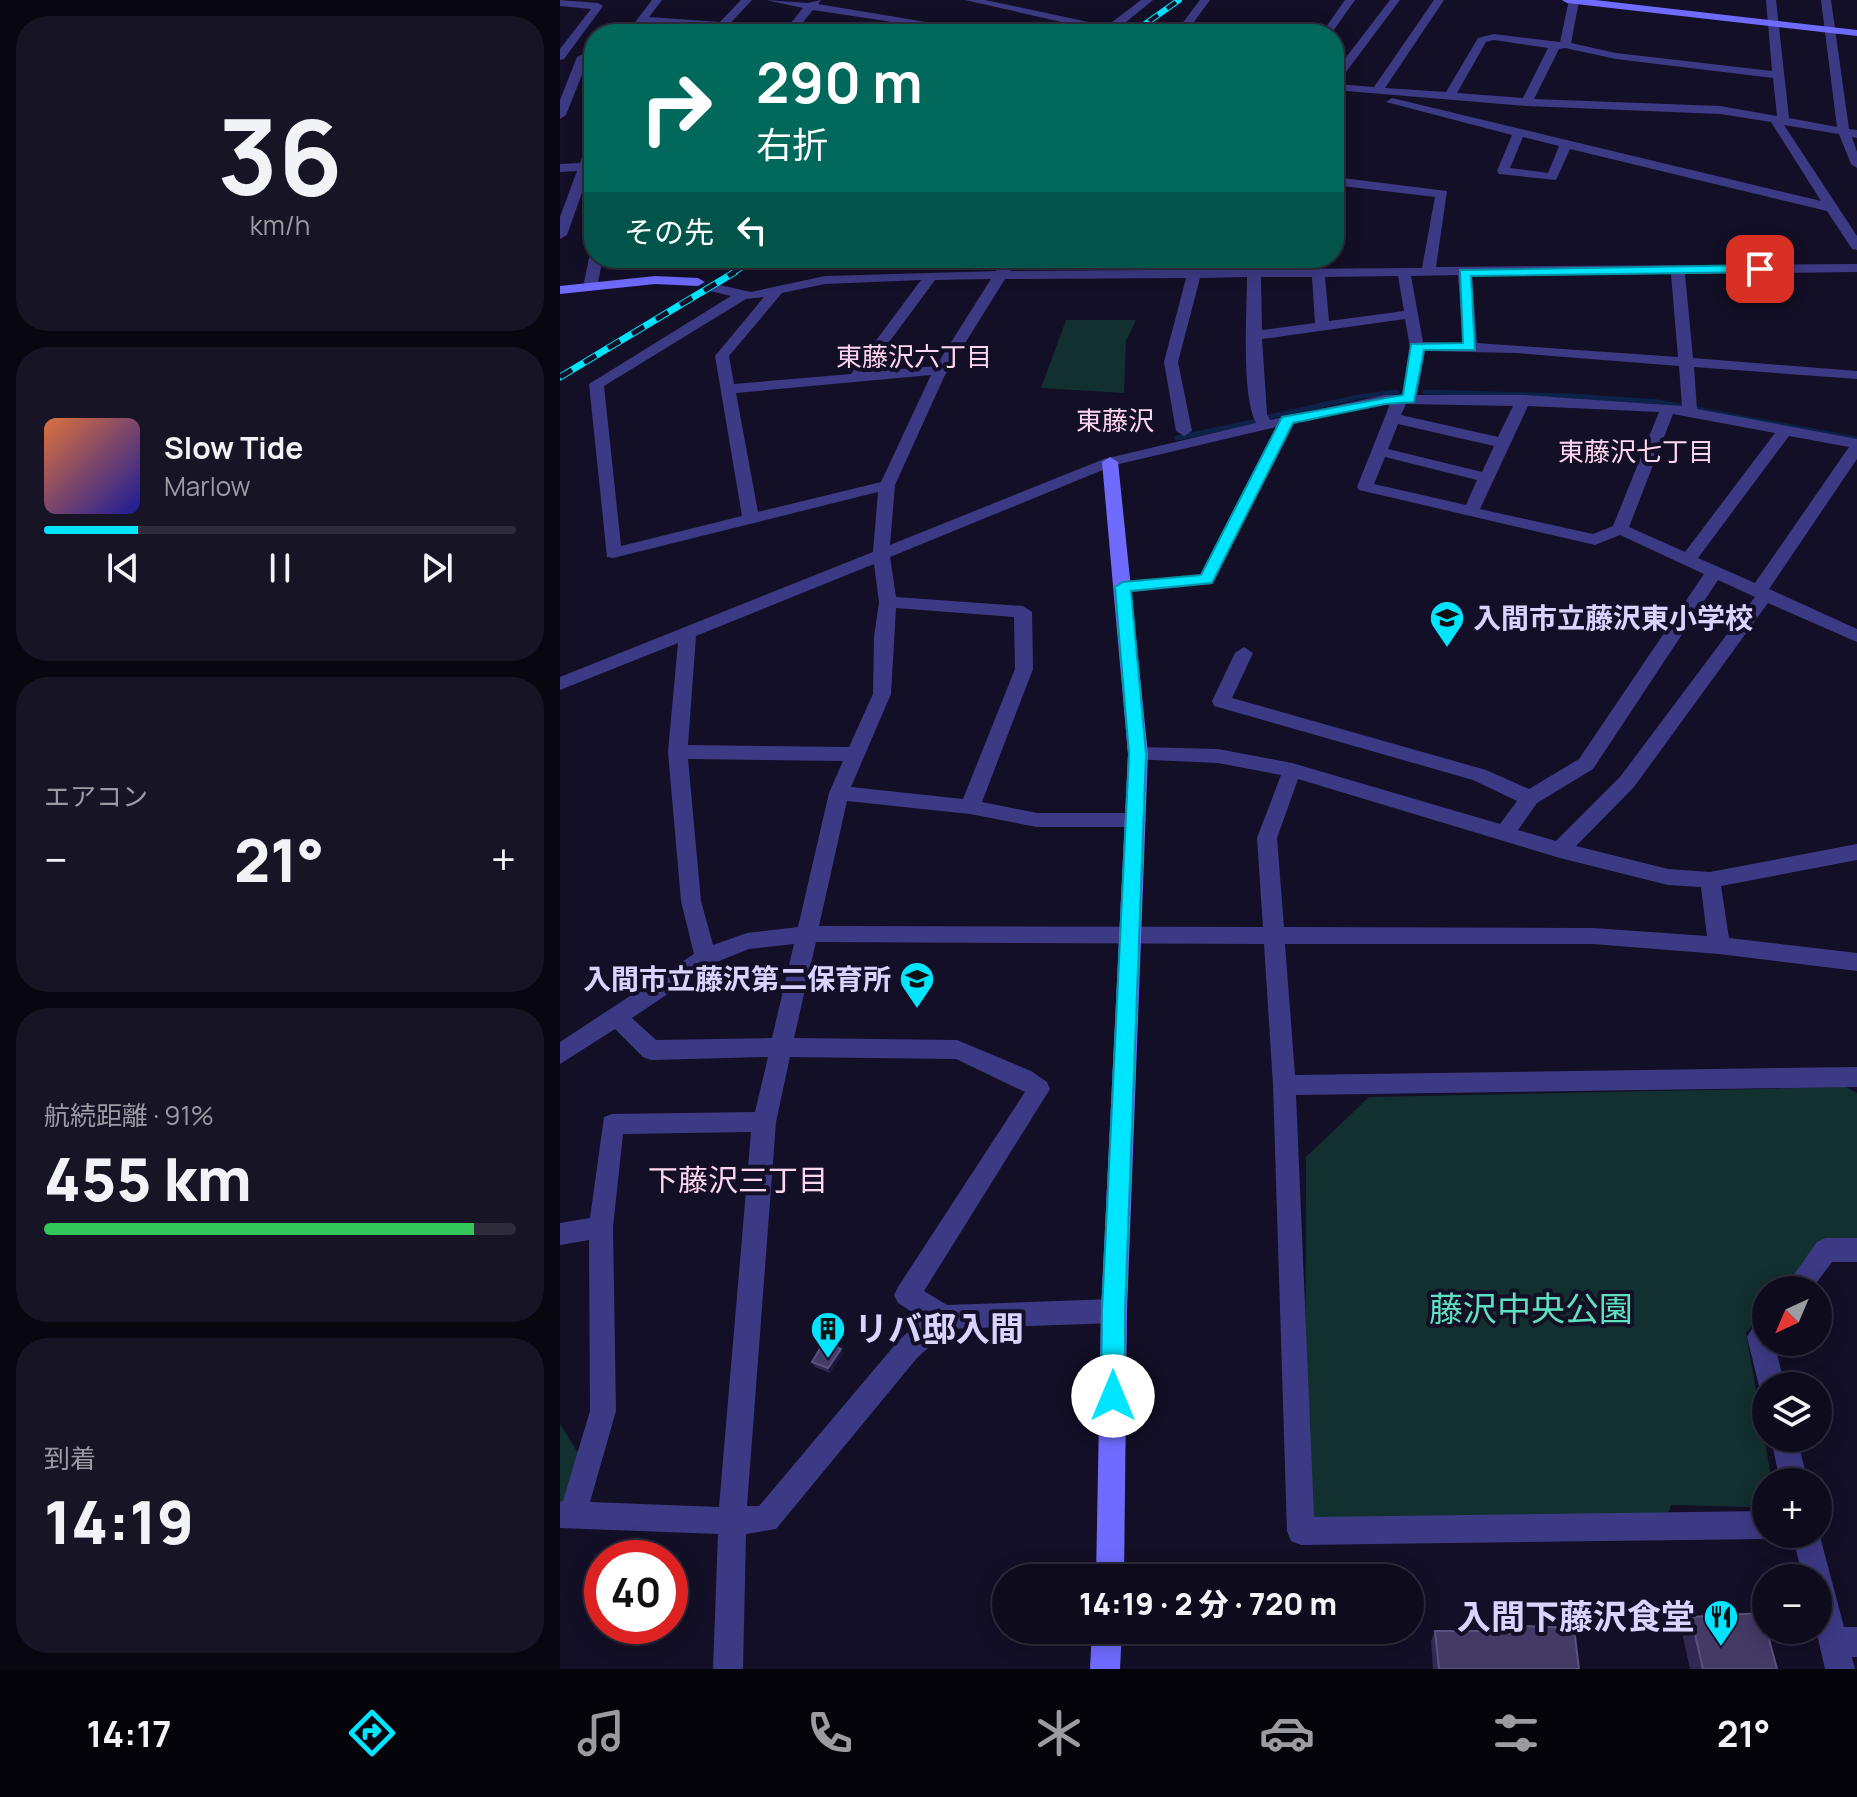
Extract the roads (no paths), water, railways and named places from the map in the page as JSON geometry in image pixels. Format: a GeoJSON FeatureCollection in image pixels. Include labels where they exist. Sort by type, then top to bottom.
{"type":"FeatureCollection","features":[{"type":"Feature","properties":{"kind":"street"},"geometry":{"type":"LineString","coordinates":[[638,24],[657,0]]}},
{"type":"Feature","properties":{"kind":"street"},"geometry":{"type":"LineString","coordinates":[[723,24],[747,0]]}},
{"type":"Feature","properties":{"kind":"street"},"geometry":{"type":"LineString","coordinates":[[771,0],[813,3],[934,24]]}},
{"type":"Feature","properties":{"kind":"street"},"geometry":{"type":"LineString","coordinates":[[970,0],[1042,10],[1083,24]]}},
{"type":"Feature","properties":{"kind":"street"},"geometry":{"type":"LineString","coordinates":[[1117,24],[1148,0]]}},
{"type":"Feature","properties":{"kind":"street"},"geometry":{"type":"LineString","coordinates":[[1187,24],[1205,0]]}},
{"type":"Feature","properties":{"kind":"street"},"geometry":{"type":"LineString","coordinates":[[1333,24],[1350,0]]}},
{"type":"Feature","properties":{"kind":"street"},"geometry":{"type":"LineString","coordinates":[[1344,71],[1395,0]]}},
{"type":"Feature","properties":{"kind":"street"},"geometry":{"type":"LineString","coordinates":[[1377,91],[1439,0]]}},
{"type":"Feature","properties":{"kind":"street"},"geometry":{"type":"LineString","coordinates":[[1527,102],[1560,46],[1570,0],[1857,33]]}},
{"type":"Feature","properties":{"kind":"street"},"geometry":{"type":"LineString","coordinates":[[1771,0],[1779,75],[1779,120],[1857,246]]}},
{"type":"Feature","properties":{"kind":"street"},"geometry":{"type":"LineString","coordinates":[[1826,0],[1850,133],[1850,154],[1857,164]]}},
{"type":"Feature","properties":{"kind":"street"},"geometry":{"type":"LineString","coordinates":[[948,24],[985,1]]}},
{"type":"Feature","properties":{"kind":"street"},"geometry":{"type":"LineString","coordinates":[[560,3],[598,6],[585,24]]}},
{"type":"Feature","properties":{"kind":"street"},"geometry":{"type":"LineString","coordinates":[[795,24],[813,3]]}},
{"type":"Feature","properties":{"kind":"street"},"geometry":{"type":"LineString","coordinates":[[641,20],[675,24]]}},
{"type":"Feature","properties":{"kind":"street"},"geometry":{"type":"LineString","coordinates":[[560,57],[584,25]]}},
{"type":"Feature","properties":{"kind":"street"},"geometry":{"type":"LineString","coordinates":[[1450,96],[1482,40],[1494,37],[1616,56],[1779,75]]}},
{"type":"Feature","properties":{"kind":"street"},"geometry":{"type":"LineString","coordinates":[[560,57],[584,57]]}},
{"type":"Feature","properties":{"kind":"street"},"geometry":{"type":"LineString","coordinates":[[560,115],[584,65]]}},
{"type":"Feature","properties":{"kind":"street"},"geometry":{"type":"LineString","coordinates":[[1344,86],[1527,102],[1720,110],[1850,133]]}},
{"type":"Feature","properties":{"kind":"street"},"geometry":{"type":"LineString","coordinates":[[1344,88],[1832,208]]}},
{"type":"Feature","properties":{"kind":"street"},"geometry":{"type":"LineString","coordinates":[[1519,133],[1503,171],[1552,177],[1566,144]]}},
{"type":"Feature","properties":{"kind":"street"},"geometry":{"type":"LineString","coordinates":[[560,168],[584,167]]}},
{"type":"Feature","properties":{"kind":"street"},"geometry":{"type":"LineString","coordinates":[[560,235],[584,181]]}},
{"type":"Feature","properties":{"kind":"street"},"geometry":{"type":"LineString","coordinates":[[1344,182],[1442,194],[1428,273]]}},
{"type":"Feature","properties":{"kind":"street"},"geometry":{"type":"LineString","coordinates":[[590,287],[594,268]]}},
{"type":"Feature","properties":{"kind":"street"},"geometry":{"type":"LineString","coordinates":[[855,378],[939,268]]}},
{"type":"Feature","properties":{"kind":"street"},"geometry":{"type":"LineString","coordinates":[[728,1669],[732,1521],[764,1122],[839,793],[882,694],[883,637],[888,602],[881,554],[887,485],[942,370],[1005,268]]}},
{"type":"Feature","properties":{"kind":"street"},"geometry":{"type":"LineString","coordinates":[[1151,274],[1154,268]]}},
{"type":"Feature","properties":{"kind":"street"},"geometry":{"type":"LineString","coordinates":[[1214,268],[1214,273]]}},
{"type":"Feature","properties":{"kind":"street"},"geometry":{"type":"LineString","coordinates":[[715,288],[741,296],[776,292],[825,280],[1254,273],[1313,268]]}},
{"type":"Feature","properties":{"kind":"street"},"geometry":{"type":"LineString","coordinates":[[1322,324],[1325,268]]}},
{"type":"Feature","properties":{"kind":"street"},"geometry":{"type":"LineString","coordinates":[[1338,268],[1404,273],[1857,268]]}},
{"type":"Feature","properties":{"kind":"street"},"geometry":{"type":"LineString","coordinates":[[1678,270],[1690,412]]}},
{"type":"Feature","properties":{"kind":"street"},"geometry":{"type":"LineString","coordinates":[[1465,272],[1470,347]]}},
{"type":"Feature","properties":{"kind":"street"},"geometry":{"type":"LineString","coordinates":[[1254,273],[1253,336],[1259,414],[1265,425]]}},
{"type":"Feature","properties":{"kind":"street"},"geometry":{"type":"LineString","coordinates":[[1404,273],[1418,353],[1405,399],[1393,418],[1365,487],[1595,540],[1620,529],[1668,408]]}},
{"type":"Feature","properties":{"kind":"street"},"geometry":{"type":"LineString","coordinates":[[1184,431],[1171,362],[1194,274]]}},
{"type":"Feature","properties":{"kind":"street"},"geometry":{"type":"LineString","coordinates":[[560,290],[670,280],[698,282]]}},
{"type":"Feature","properties":{"kind":"street"},"geometry":{"type":"LineString","coordinates":[[751,520],[722,356],[776,292]]}},
{"type":"Feature","properties":{"kind":"street"},"geometry":{"type":"LineString","coordinates":[[741,296],[596,384],[613,553],[887,485]]}},
{"type":"Feature","properties":{"kind":"street"},"geometry":{"type":"LineString","coordinates":[[1253,336],[1409,314]]}},
{"type":"Feature","properties":{"kind":"street"},"geometry":{"type":"LineString","coordinates":[[1416,346],[1686,361],[1857,375]]}},
{"type":"Feature","properties":{"kind":"street"},"geometry":{"type":"LineString","coordinates":[[728,389],[942,370]]}},
{"type":"Feature","properties":{"kind":"street"},"geometry":{"type":"LineString","coordinates":[[560,684],[1110,462],[1287,420],[1405,399],[1523,400],[1668,408],[1857,446],[1762,594],[1627,782],[1560,850]]}},
{"type":"Feature","properties":{"kind":"street"},"geometry":{"type":"LineString","coordinates":[[1471,511],[1523,400]]}},
{"type":"Feature","properties":{"kind":"street"},"geometry":{"type":"LineString","coordinates":[[1393,418],[1503,443]]}},
{"type":"Feature","properties":{"kind":"street"},"geometry":{"type":"LineString","coordinates":[[1123,587],[1206,580],[1287,420]]}},
{"type":"Feature","properties":{"kind":"street"},"geometry":{"type":"LineString","coordinates":[[1687,560],[1785,431]]}},
{"type":"Feature","properties":{"kind":"street"},"geometry":{"type":"LineString","coordinates":[[1378,451],[1488,478]]}},
{"type":"Feature","properties":{"kind":"street"},"geometry":{"type":"LineString","coordinates":[[1110,462],[1138,754],[1114,1311],[1110,1564]]}},
{"type":"Feature","properties":{"kind":"street"},"geometry":{"type":"LineString","coordinates":[[1620,529],[1857,636]]}},
{"type":"Feature","properties":{"kind":"street"},"geometry":{"type":"LineString","coordinates":[[1505,832],[1530,798],[1586,764],[1714,572]]}},
{"type":"Feature","properties":{"kind":"street"},"geometry":{"type":"LineString","coordinates":[[888,602],[1023,612],[1024,669],[970,807]]}},
{"type":"Feature","properties":{"kind":"street"},"geometry":{"type":"LineString","coordinates":[[688,631],[678,752],[691,901],[706,957]]}},
{"type":"Feature","properties":{"kind":"street"},"geometry":{"type":"LineString","coordinates":[[1244,653],[1221,701],[1479,775],[1530,798]]}},
{"type":"Feature","properties":{"kind":"street"},"geometry":{"type":"LineString","coordinates":[[678,752],[855,754]]}},
{"type":"Feature","properties":{"kind":"street"},"geometry":{"type":"LineString","coordinates":[[1138,754],[1218,756],[1292,770],[1560,850],[1668,877],[1710,880],[1857,852]]}},
{"type":"Feature","properties":{"kind":"street"},"geometry":{"type":"LineString","coordinates":[[1292,770],[1267,838],[1284,1085],[1301,1531],[1752,1525]]}},
{"type":"Feature","properties":{"kind":"street"},"geometry":{"type":"LineString","coordinates":[[839,793],[970,807],[1037,820],[1136,820]]}},
{"type":"Feature","properties":{"kind":"street"},"geometry":{"type":"LineString","coordinates":[[1710,880],[1719,945]]}},
{"type":"Feature","properties":{"kind":"street"},"geometry":{"type":"LineString","coordinates":[[560,1054],[706,957],[747,941],[806,934],[1593,936],[1719,945],[1857,968]]}},
{"type":"Feature","properties":{"kind":"street"},"geometry":{"type":"LineString","coordinates":[[617,1017],[651,1050],[780,1047],[957,1050],[1023,1078],[1039,1089],[907,1295],[944,1317],[1114,1311]]}},
{"type":"Feature","properties":{"kind":"street"},"geometry":{"type":"LineString","coordinates":[[1284,1085],[1857,1077]]}},
{"type":"Feature","properties":{"kind":"street"},"geometry":{"type":"LineString","coordinates":[[764,1122],[612,1124],[601,1227],[603,1411],[566,1515],[732,1521],[766,1519],[908,1349],[944,1317]]}},
{"type":"Feature","properties":{"kind":"street"},"geometry":{"type":"LineString","coordinates":[[560,1234],[601,1227]]}},
{"type":"Feature","properties":{"kind":"street"},"geometry":{"type":"LineString","coordinates":[[1806,1276],[1826,1250],[1857,1250]]}},
{"type":"Feature","properties":{"kind":"street"},"geometry":{"type":"LineString","coordinates":[[1832,1620],[1843,1651]]}},
{"type":"Feature","properties":{"kind":"street"},"geometry":{"type":"LineString","coordinates":[[1105,1669],[1106,1644]]}},
{"type":"Feature","properties":{"kind":"waterway"},"geometry":{"type":"LineString","coordinates":[[1269,417],[1358,397],[1397,392]]}},
{"type":"Feature","properties":{"kind":"waterway"},"geometry":{"type":"LineString","coordinates":[[1425,392],[1658,402],[1857,439]]}},
{"type":"Feature","properties":{"kind":"waterway"},"geometry":{"type":"LineString","coordinates":[[1177,438],[1253,422]]}},
{"type":"Feature","properties":{"kind":"railway"},"geometry":{"type":"LineString","coordinates":[[1145,24],[1179,0]]}},
{"type":"Feature","properties":{"kind":"railway"},"geometry":{"type":"LineString","coordinates":[[731,274],[741,268]]}},
{"type":"Feature","properties":{"kind":"railway"},"geometry":{"type":"LineString","coordinates":[[560,377],[735,272]]}},
{"type":"Feature","properties":{"kind":"place","name":"入間市立藤沢東小学校"},"geometry":{"type":"Point","coordinates":[1447,649]}},
{"type":"Feature","properties":{"kind":"place","name":"入間市立藤沢第二保育所"},"geometry":{"type":"Point","coordinates":[917,1010]}},
{"type":"Feature","properties":{"kind":"place","name":"リバ邸入間"},"geometry":{"type":"Point","coordinates":[828,1360]}},
{"type":"Feature","properties":{"kind":"place","name":"入間下藤沢食堂"},"geometry":{"type":"Point","coordinates":[1721,1648]}},
{"type":"Feature","properties":{"kind":"district","name":"東藤沢六丁目"},"geometry":{"type":"Point","coordinates":[914,357]}},
{"type":"Feature","properties":{"kind":"district","name":"東藤沢"},"geometry":{"type":"Point","coordinates":[1115,421]}},
{"type":"Feature","properties":{"kind":"district","name":"東藤沢七丁目"},"geometry":{"type":"Point","coordinates":[1636,452]}},
{"type":"Feature","properties":{"kind":"district","name":"下藤沢三丁目"},"geometry":{"type":"Point","coordinates":[738,1181]}},
{"type":"Feature","properties":{"kind":"park label","name":"藤沢中央公園"},"geometry":{"type":"Point","coordinates":[1531,1309]}}]}
